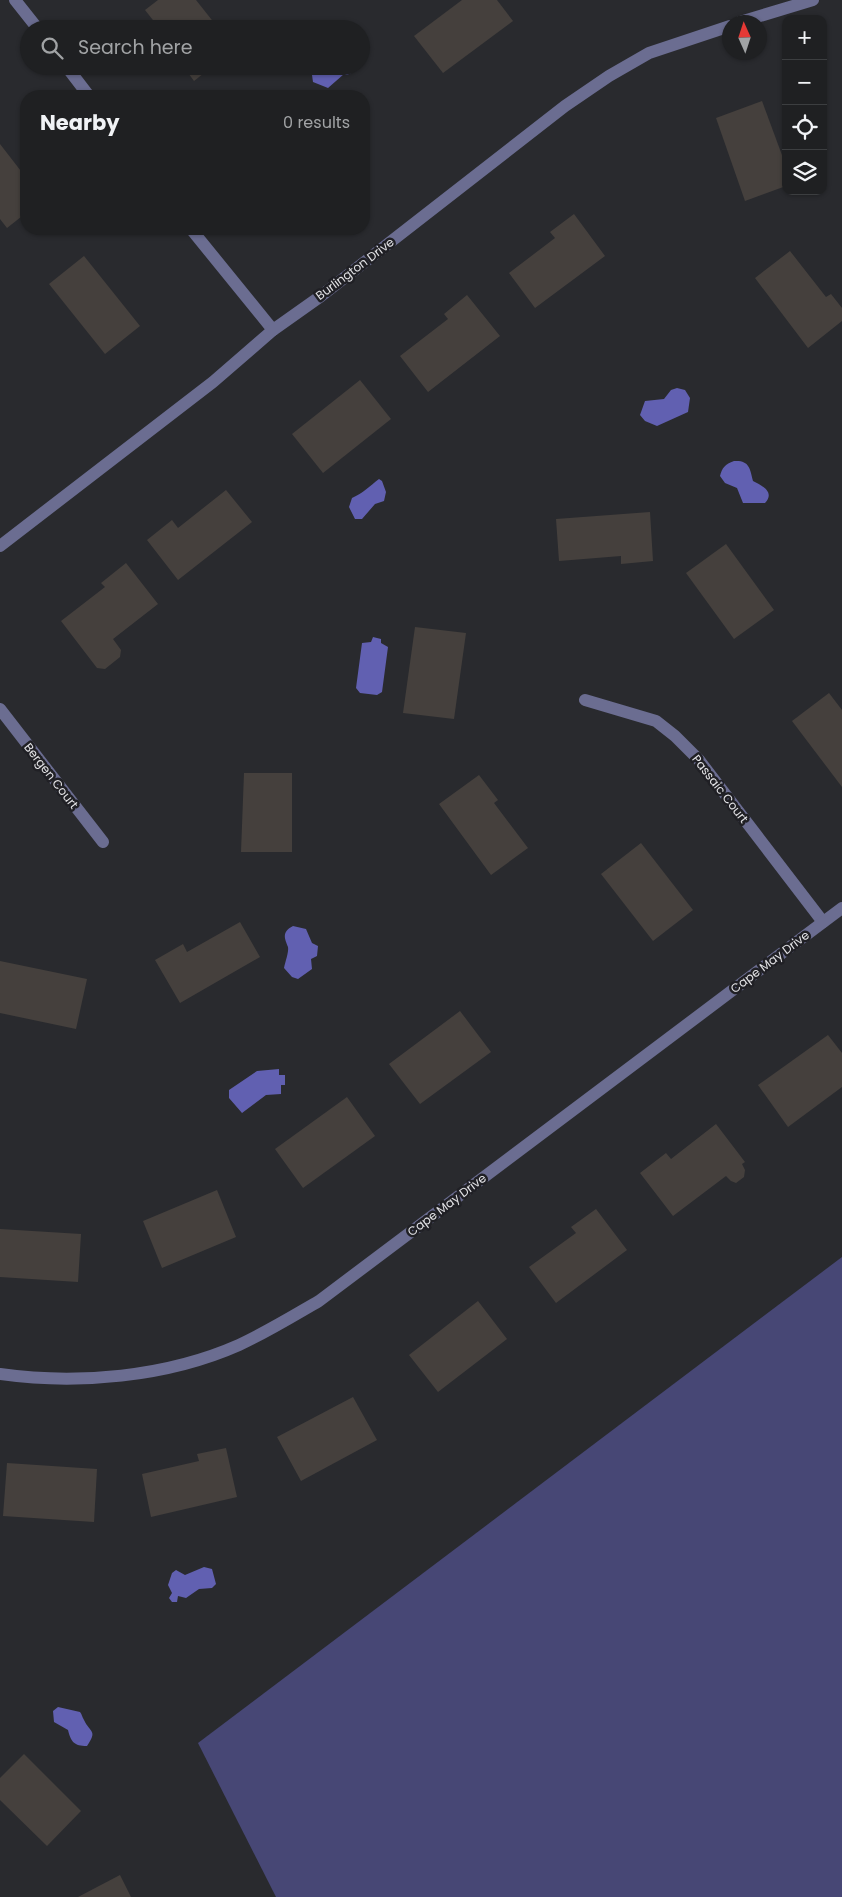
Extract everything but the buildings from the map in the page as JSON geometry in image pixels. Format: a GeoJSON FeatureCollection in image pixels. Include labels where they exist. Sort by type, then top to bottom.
{"type":"FeatureCollection","features":[{"type":"Feature","properties":{"kind":"street"},"geometry":{"type":"LineString","coordinates":[[16,0],[31,20]]}},
{"type":"Feature","properties":{"kind":"street"},"geometry":{"type":"LineString","coordinates":[[763,15],[813,0]]}},
{"type":"Feature","properties":{"kind":"street","name":"Burlington Drive"},"geometry":{"type":"LineString","coordinates":[[0,546],[212,382],[273,330],[321,296],[565,106],[609,76],[650,54],[722,29]]}},
{"type":"Feature","properties":{"kind":"street"},"geometry":{"type":"LineString","coordinates":[[73,75],[84,90]]}},
{"type":"Feature","properties":{"kind":"street"},"geometry":{"type":"LineString","coordinates":[[196,235],[273,330]]}},
{"type":"Feature","properties":{"kind":"street","name":"Passaic Court"},"geometry":{"type":"LineString","coordinates":[[585,700],[647,718],[656,722],[675,736],[699,760],[822,922]]}},
{"type":"Feature","properties":{"kind":"street","name":"Bergen Court"},"geometry":{"type":"LineString","coordinates":[[0,709],[103,842]]}},
{"type":"Feature","properties":{"kind":"street","name":"Cape May Drive"},"geometry":{"type":"LineString","coordinates":[[0,1374],[35,1379],[71,1380],[126,1375],[199,1359],[267,1332],[319,1300],[842,908]]}},
{"type":"Feature","properties":{"kind":"shaded area"},"geometry":{"type":"Polygon","coordinates":[[[312,75],[343,75],[328,88],[313,82],[312,75]]]}},
{"type":"Feature","properties":{"kind":"shaded area"},"geometry":{"type":"Polygon","coordinates":[[[677,388],[685,390],[690,398],[688,412],[657,426],[645,421],[640,415],[645,401],[664,399],[671,390],[677,388]]]}},
{"type":"Feature","properties":{"kind":"shaded area"},"geometry":{"type":"Polygon","coordinates":[[[734,461],[746,463],[750,469],[753,481],[766,490],[769,496],[765,503],[743,503],[737,488],[725,483],[720,476],[722,471],[726,465],[734,461]]]}},
{"type":"Feature","properties":{"kind":"shaded area"},"geometry":{"type":"Polygon","coordinates":[[[379,479],[382,481],[386,492],[384,501],[375,504],[362,519],[355,519],[349,507],[352,498],[379,479]]]}},
{"type":"Feature","properties":{"kind":"shaded area"},"geometry":{"type":"Polygon","coordinates":[[[373,637],[381,639],[381,643],[388,647],[382,692],[377,695],[360,693],[356,688],[362,643],[371,642],[373,637]]]}},
{"type":"Feature","properties":{"kind":"shaded area"},"geometry":{"type":"Polygon","coordinates":[[[293,926],[306,929],[312,943],[318,946],[317,956],[311,959],[312,969],[298,979],[292,977],[284,968],[288,949],[285,933],[293,926]]]}},
{"type":"Feature","properties":{"kind":"shaded area"},"geometry":{"type":"Polygon","coordinates":[[[279,1069],[279,1075],[285,1075],[285,1085],[281,1085],[281,1094],[266,1095],[242,1113],[229,1098],[229,1090],[257,1071],[279,1069]]]}},
{"type":"Feature","properties":{"kind":"shaded area"},"geometry":{"type":"Polygon","coordinates":[[[842,1257],[842,1897],[276,1897],[198,1743],[842,1257]]]}},
{"type":"Feature","properties":{"kind":"shaded area"},"geometry":{"type":"Polygon","coordinates":[[[204,1567],[212,1569],[216,1584],[212,1588],[199,1589],[186,1598],[178,1596],[177,1602],[172,1602],[169,1598],[172,1593],[168,1585],[172,1573],[176,1570],[185,1575],[204,1567]]]}},
{"type":"Feature","properties":{"kind":"shaded area"},"geometry":{"type":"Polygon","coordinates":[[[58,1707],[81,1713],[92,1732],[92,1737],[87,1746],[74,1742],[70,1738],[68,1730],[54,1722],[53,1711],[58,1707]]]}}]}
